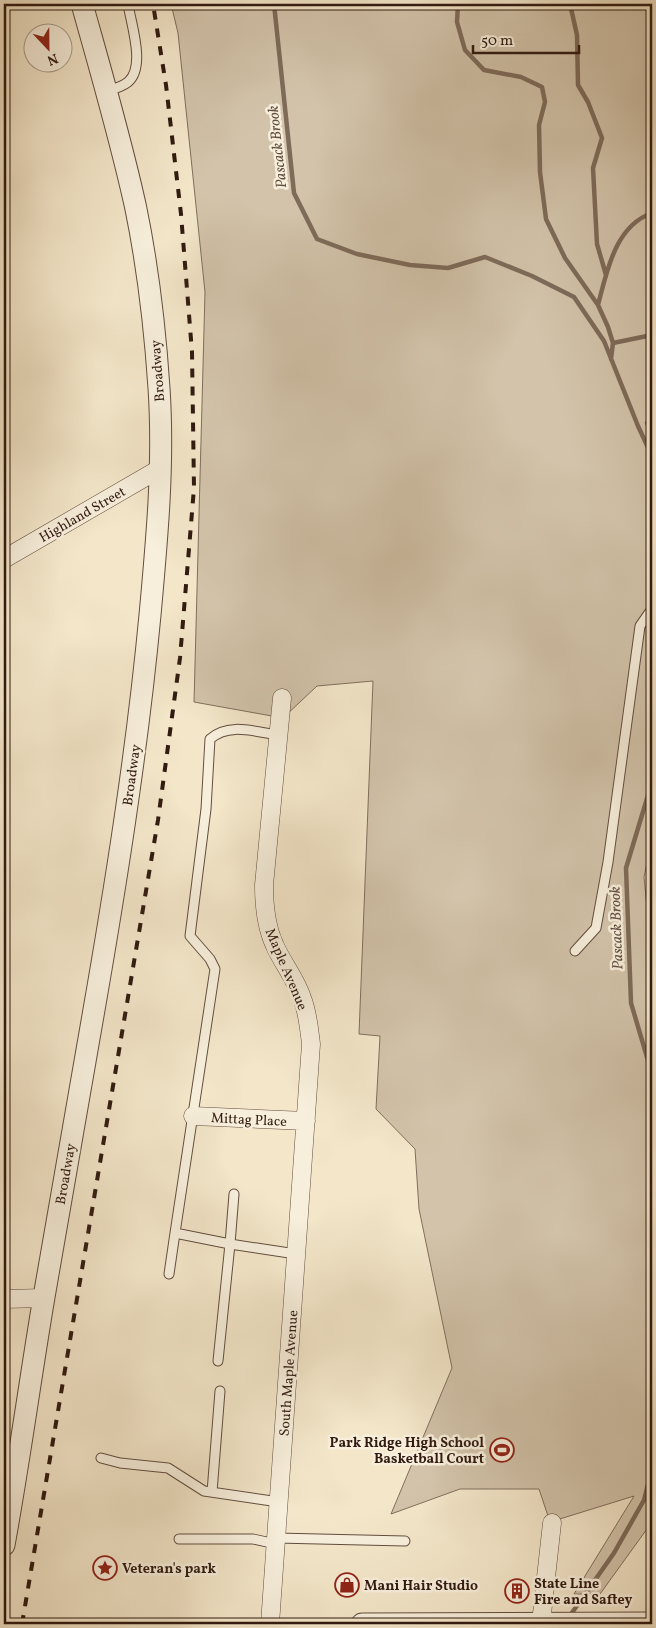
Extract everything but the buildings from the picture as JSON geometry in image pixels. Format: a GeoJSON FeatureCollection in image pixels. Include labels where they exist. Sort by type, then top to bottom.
{"type":"FeatureCollection","features":[{"type":"Feature","properties":{"kind":"street","name":"Broadway"},"geometry":{"type":"LineString","coordinates":[[4,1545],[11,1472],[44,1298],[120,854],[146,650],[158,532],[161,468],[159,389],[147,268],[136,208],[82,4]]}},
{"type":"Feature","properties":{"kind":"street","name":"Highland Street"},"geometry":{"type":"LineString","coordinates":[[4,559],[161,468]]}},
{"type":"Feature","properties":{"kind":"street","name":"Maple Avenue"},"geometry":{"type":"LineString","coordinates":[[282,698],[264,885],[264,905],[268,926],[275,946],[303,998],[308,1021],[311,1044],[306,1121]]}},
{"type":"Feature","properties":{"kind":"street","name":"Mittag Place"},"geometry":{"type":"LineString","coordinates":[[193,1116],[306,1121]]}},
{"type":"Feature","properties":{"kind":"street","name":"South Maple Avenue"},"geometry":{"type":"LineString","coordinates":[[270,1624],[306,1121]]}},
{"type":"Feature","properties":{"kind":"street"},"geometry":{"type":"LineString","coordinates":[[4,1299],[44,1298]]}},
{"type":"Feature","properties":{"kind":"street"},"geometry":{"type":"LineString","coordinates":[[552,1523],[561,1623]]}},
{"type":"Feature","properties":{"kind":"street"},"geometry":{"type":"LineString","coordinates":[[362,1624],[652,1623]]}},
{"type":"Feature","properties":{"kind":"lane"},"geometry":{"type":"LineString","coordinates":[[106,92],[126,84],[135,72],[137,54],[128,4]]}},
{"type":"Feature","properties":{"kind":"lane"},"geometry":{"type":"LineString","coordinates":[[575,950],[596,928],[608,862],[640,626],[649,613],[652,612]]}},
{"type":"Feature","properties":{"kind":"lane"},"geometry":{"type":"LineString","coordinates":[[169,1274],[215,969],[210,959],[190,936],[206,808],[210,739],[218,732],[230,729],[278,735]]}},
{"type":"Feature","properties":{"kind":"lane"},"geometry":{"type":"LineString","coordinates":[[218,1361],[234,1194]]}},
{"type":"Feature","properties":{"kind":"lane"},"geometry":{"type":"LineString","coordinates":[[175,1233],[296,1254]]}},
{"type":"Feature","properties":{"kind":"lane"},"geometry":{"type":"LineString","coordinates":[[212,1492],[220,1391]]}},
{"type":"Feature","properties":{"kind":"lane"},"geometry":{"type":"LineString","coordinates":[[101,1458],[120,1463],[168,1468],[204,1491],[279,1502]]}},
{"type":"Feature","properties":{"kind":"lane"},"geometry":{"type":"LineString","coordinates":[[179,1539],[405,1541]]}},
{"type":"Feature","properties":{"kind":"shaded area"},"geometry":{"type":"Polygon","coordinates":[[[171,4],[652,4],[652,421],[645,422],[652,440],[652,839],[644,877],[652,959],[652,1522],[600,1594],[574,1594],[634,1496],[550,1522],[539,1489],[460,1489],[391,1514],[452,1368],[419,1209],[415,1149],[376,1109],[380,1036],[359,1034],[373,681],[317,686],[283,718],[194,702],[205,292],[178,33],[171,4]]]}},
{"type":"Feature","properties":{"kind":"waterway","name":"Pascack Brook"},"geometry":{"type":"LineString","coordinates":[[274,4],[294,193],[317,239],[357,254],[410,265],[448,268],[485,257],[532,276],[574,297],[604,341],[652,456]]}},
{"type":"Feature","properties":{"kind":"waterway"},"geometry":{"type":"LineString","coordinates":[[458,4],[457,22],[465,50],[484,70],[521,77],[542,87],[545,102],[539,125],[540,172],[546,219],[565,258],[598,305],[613,343]]}},
{"type":"Feature","properties":{"kind":"waterway"},"geometry":{"type":"LineString","coordinates":[[570,4],[577,35],[578,85],[588,102],[602,138],[593,168],[597,244],[606,275]]}},
{"type":"Feature","properties":{"kind":"waterway"},"geometry":{"type":"LineString","coordinates":[[598,305],[609,264],[621,239],[639,219],[652,213]]}},
{"type":"Feature","properties":{"kind":"waterway","name":"Pascack Brook"},"geometry":{"type":"LineString","coordinates":[[611,359],[613,343],[652,335]]}},
{"type":"Feature","properties":{"kind":"waterway","name":"Pascack Brook"},"geometry":{"type":"LineString","coordinates":[[652,782],[626,868],[631,1003],[652,1074]]}},
{"type":"Feature","properties":{"kind":"waterway","name":"Pascack Brook"},"geometry":{"type":"LineString","coordinates":[[569,1617],[614,1553],[644,1500],[652,1468]]}},
{"type":"Feature","properties":{"kind":"railway"},"geometry":{"type":"LineString","coordinates":[[22,1624],[158,820],[180,658],[194,488],[192,352],[181,214],[166,85],[153,4]]}},
{"type":"Feature","properties":{"kind":"place","name":"Park Ridge High School Basketball Court"},"geometry":{"type":"Point","coordinates":[502,1450]}},
{"type":"Feature","properties":{"kind":"place","name":"Veteran's park"},"geometry":{"type":"Point","coordinates":[105,1568]}},
{"type":"Feature","properties":{"kind":"place","name":"Mani Hair Studio"},"geometry":{"type":"Point","coordinates":[347,1585]}},
{"type":"Feature","properties":{"kind":"place","name":"State Line Fire and Saftey"},"geometry":{"type":"Point","coordinates":[517,1591]}}]}
